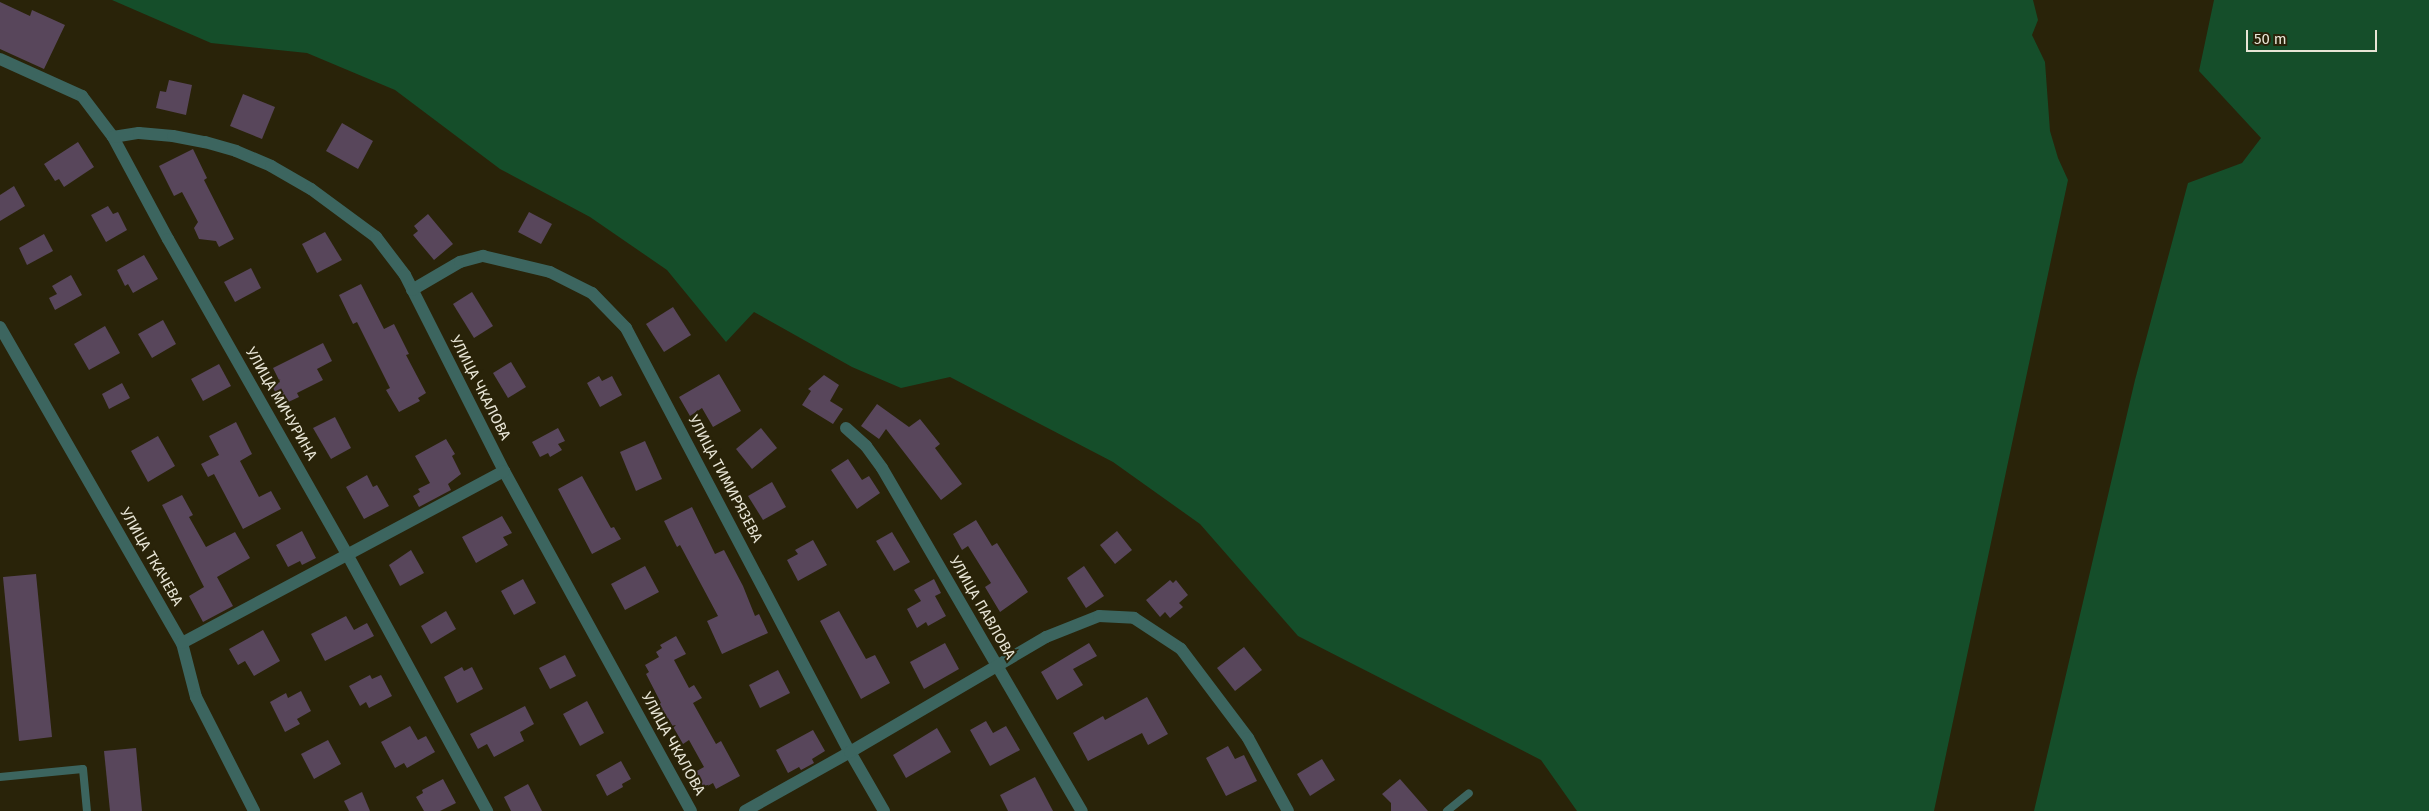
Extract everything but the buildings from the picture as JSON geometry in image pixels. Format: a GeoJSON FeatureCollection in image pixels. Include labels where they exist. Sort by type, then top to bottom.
{"type":"FeatureCollection","features":[{"type":"Feature","properties":{"kind":"street","name":"УЛИЦА МИЧУРИНА"},"geometry":{"type":"LineString","coordinates":[[0,59],[82,96],[113,137],[168,239],[347,554],[487,811]]}},
{"type":"Feature","properties":{"kind":"street","name":"УЛИЦА ЧКАЛОВА"},"geometry":{"type":"LineString","coordinates":[[113,137],[139,133],[197,140],[236,151],[271,166],[311,189],[376,238],[405,275],[504,471],[691,811]]}},
{"type":"Feature","properties":{"kind":"street","name":"УЛИЦА ТИМИРЯЗЕВА"},"geometry":{"type":"LineString","coordinates":[[412,290],[460,262],[483,256],[550,272],[592,293],[626,328],[850,752],[884,811]]}},
{"type":"Feature","properties":{"kind":"street","name":"УЛИЦА ТКАЧЕВА"},"geometry":{"type":"LineString","coordinates":[[0,327],[182,643],[196,697],[254,811]]}},
{"type":"Feature","properties":{"kind":"street","name":"УЛИЦА ПАВЛОВА"},"geometry":{"type":"LineString","coordinates":[[846,428],[866,446],[882,468],[1082,811]]}},
{"type":"Feature","properties":{"kind":"street"},"geometry":{"type":"LineString","coordinates":[[182,643],[504,471]]}},
{"type":"Feature","properties":{"kind":"street"},"geometry":{"type":"LineString","coordinates":[[745,811],[998,667],[1046,637],[1099,616],[1134,618],[1181,649],[1248,738],[1288,811]]}},
{"type":"Feature","properties":{"kind":"lane"},"geometry":{"type":"LineString","coordinates":[[0,777],[83,769],[87,811]]}},
{"type":"Feature","properties":{"kind":"lane"},"geometry":{"type":"LineString","coordinates":[[1447,811],[1469,793]]}},
{"type":"Feature","properties":{"kind":"green space"},"geometry":{"type":"Polygon","coordinates":[[[112,0],[2033,0],[2038,20],[2032,35],[2045,62],[2050,131],[2058,158],[2068,180],[1934,811],[1577,811],[1541,760],[1298,636],[1200,524],[1113,462],[950,377],[901,388],[852,367],[754,312],[726,342],[667,270],[590,217],[500,169],[395,90],[307,53],[211,43],[112,0]]]}},
{"type":"Feature","properties":{"kind":"green space"},"geometry":{"type":"Polygon","coordinates":[[[2214,0],[2429,0],[2429,811],[2034,811],[2135,380],[2188,183],[2242,163],[2261,138],[2199,71],[2214,0]]]}}]}
